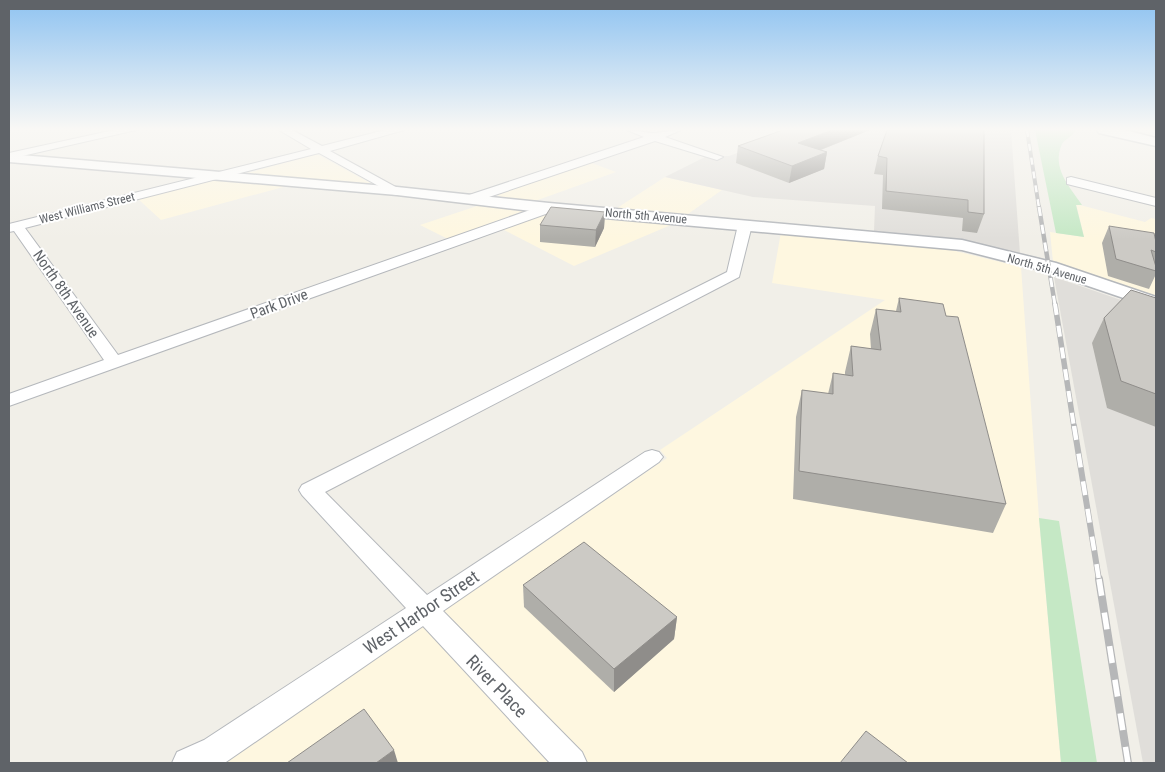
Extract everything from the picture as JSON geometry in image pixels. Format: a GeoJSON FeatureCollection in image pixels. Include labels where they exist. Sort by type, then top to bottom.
{"type":"FeatureCollection","features":[{"type":"Feature","properties":{"kind":"street","name":"North 5th Avenue"},"geometry":{"type":"LineString","coordinates":[[115,166],[473,198],[549,208],[962,245],[1050,267],[1156,303]]}},
{"type":"Feature","properties":{"kind":"street","name":"West Williams Street"},"geometry":{"type":"LineString","coordinates":[[13,227],[257,166]]}},
{"type":"Feature","properties":{"kind":"street"},"geometry":{"type":"LineString","coordinates":[[350,166],[397,191]]}},
{"type":"Feature","properties":{"kind":"street"},"geometry":{"type":"LineString","coordinates":[[473,198],[569,166]]}},
{"type":"Feature","properties":{"kind":"street"},"geometry":{"type":"LineString","coordinates":[[1071,180],[1156,202]]}},
{"type":"Feature","properties":{"kind":"street","name":"Park Drive"},"geometry":{"type":"LineString","coordinates":[[9,400],[549,208]]}},
{"type":"Feature","properties":{"kind":"street"},"geometry":{"type":"LineString","coordinates":[[424,609],[310,490],[734,274],[745,226]]}},
{"type":"Feature","properties":{"kind":"street","name":"North 8th Avenue"},"geometry":{"type":"LineString","coordinates":[[13,227],[114,362]]}},
{"type":"Feature","properties":{"kind":"street","name":"West Harbor Street"},"geometry":{"type":"LineString","coordinates":[[188,763],[214,751],[652,457]]}},
{"type":"Feature","properties":{"kind":"street","name":"River Place"},"geometry":{"type":"LineString","coordinates":[[424,609],[571,763]]}},
{"type":"Feature","properties":{"kind":"shaded area"},"geometry":{"type":"Polygon","coordinates":[[[273,166],[339,166],[370,183],[363,185],[244,174],[273,166]]]}},
{"type":"Feature","properties":{"kind":"shaded area"},"geometry":{"type":"Polygon","coordinates":[[[578,166],[600,166],[616,172],[535,201],[497,195],[578,166]]]}},
{"type":"Feature","properties":{"kind":"shaded area"},"geometry":{"type":"Polygon","coordinates":[[[687,166],[1014,166],[1020,254],[932,237],[874,231],[875,206],[753,197],[665,177],[687,166]]]}},
{"type":"Feature","properties":{"kind":"shaded area"},"geometry":{"type":"Polygon","coordinates":[[[665,177],[722,190],[688,214],[617,208],[665,177]]]}},
{"type":"Feature","properties":{"kind":"shaded area"},"geometry":{"type":"Polygon","coordinates":[[[216,179],[287,186],[161,220],[137,198],[216,179]]]}},
{"type":"Feature","properties":{"kind":"shaded area"},"geometry":{"type":"Polygon","coordinates":[[[483,204],[526,210],[448,239],[420,225],[483,204]]]}},
{"type":"Feature","properties":{"kind":"shaded area"},"geometry":{"type":"Polygon","coordinates":[[[1076,204],[1145,222],[1151,218],[1156,219],[1156,296],[1053,262],[1050,232],[1084,237],[1076,204]]]}},
{"type":"Feature","properties":{"kind":"shaded area"},"geometry":{"type":"Polygon","coordinates":[[[551,212],[678,222],[574,266],[502,229],[551,212]]]}},
{"type":"Feature","properties":{"kind":"shaded area"},"geometry":{"type":"Polygon","coordinates":[[[781,232],[947,249],[1021,267],[1039,518],[1061,763],[222,763],[667,458],[660,450],[885,300],[772,283],[781,232]]]}},
{"type":"Feature","properties":{"kind":"shaded area"},"geometry":{"type":"Polygon","coordinates":[[[1054,277],[1156,312],[1156,763],[1143,763],[1054,277]]]}},
{"type":"Feature","properties":{"kind":"green space"},"geometry":{"type":"Polygon","coordinates":[[[1042,166],[1060,166],[1067,184],[1082,205],[1076,205],[1084,237],[1056,233],[1042,166]]]}},
{"type":"Feature","properties":{"kind":"green space"},"geometry":{"type":"Polygon","coordinates":[[[1039,518],[1059,521],[1097,763],[1061,763],[1039,518]]]}},
{"type":"Feature","properties":{"kind":"building"},"geometry":{"type":"Polygon","coordinates":[[[887,166],[984,166],[984,214],[968,212],[968,200],[886,191],[887,166]]]}},
{"type":"Feature","properties":{"kind":"building"},"geometry":{"type":"Polygon","coordinates":[[[551,207],[605,212],[596,230],[540,225],[551,207]]]}},
{"type":"Feature","properties":{"kind":"building"},"geometry":{"type":"Polygon","coordinates":[[[1109,226],[1154,233],[1156,252],[1151,250],[1156,271],[1116,259],[1109,226]]]}},
{"type":"Feature","properties":{"kind":"building"},"geometry":{"type":"Polygon","coordinates":[[[1131,290],[1156,298],[1156,394],[1121,381],[1104,318],[1131,290]]]}},
{"type":"Feature","properties":{"kind":"building"},"geometry":{"type":"Polygon","coordinates":[[[899,298],[943,304],[946,316],[958,317],[1006,504],[799,471],[802,390],[833,394],[833,373],[853,376],[851,346],[881,350],[876,309],[901,312],[899,298]]]}},
{"type":"Feature","properties":{"kind":"building"},"geometry":{"type":"Polygon","coordinates":[[[584,542],[677,617],[614,669],[523,585],[584,542]]]}},
{"type":"Feature","properties":{"kind":"building"},"geometry":{"type":"Polygon","coordinates":[[[364,709],[394,750],[376,763],[287,763],[364,709]]]}},
{"type":"Feature","properties":{"kind":"building"},"geometry":{"type":"Polygon","coordinates":[[[866,731],[908,763],[840,763],[866,731]]]}},
{"type":"Feature","properties":{"kind":"railway"},"geometry":{"type":"LineString","coordinates":[[1033,166],[1039,208]]}},
{"type":"Feature","properties":{"kind":"railway"},"geometry":{"type":"LineString","coordinates":[[1039,207],[1055,305]]}},
{"type":"Feature","properties":{"kind":"railway"},"geometry":{"type":"LineString","coordinates":[[1055,304],[1074,427]]}},
{"type":"Feature","properties":{"kind":"railway"},"geometry":{"type":"LineString","coordinates":[[1074,426],[1099,580]]}},
{"type":"Feature","properties":{"kind":"railway"},"geometry":{"type":"LineString","coordinates":[[1099,579],[1128,763]]}}]}
